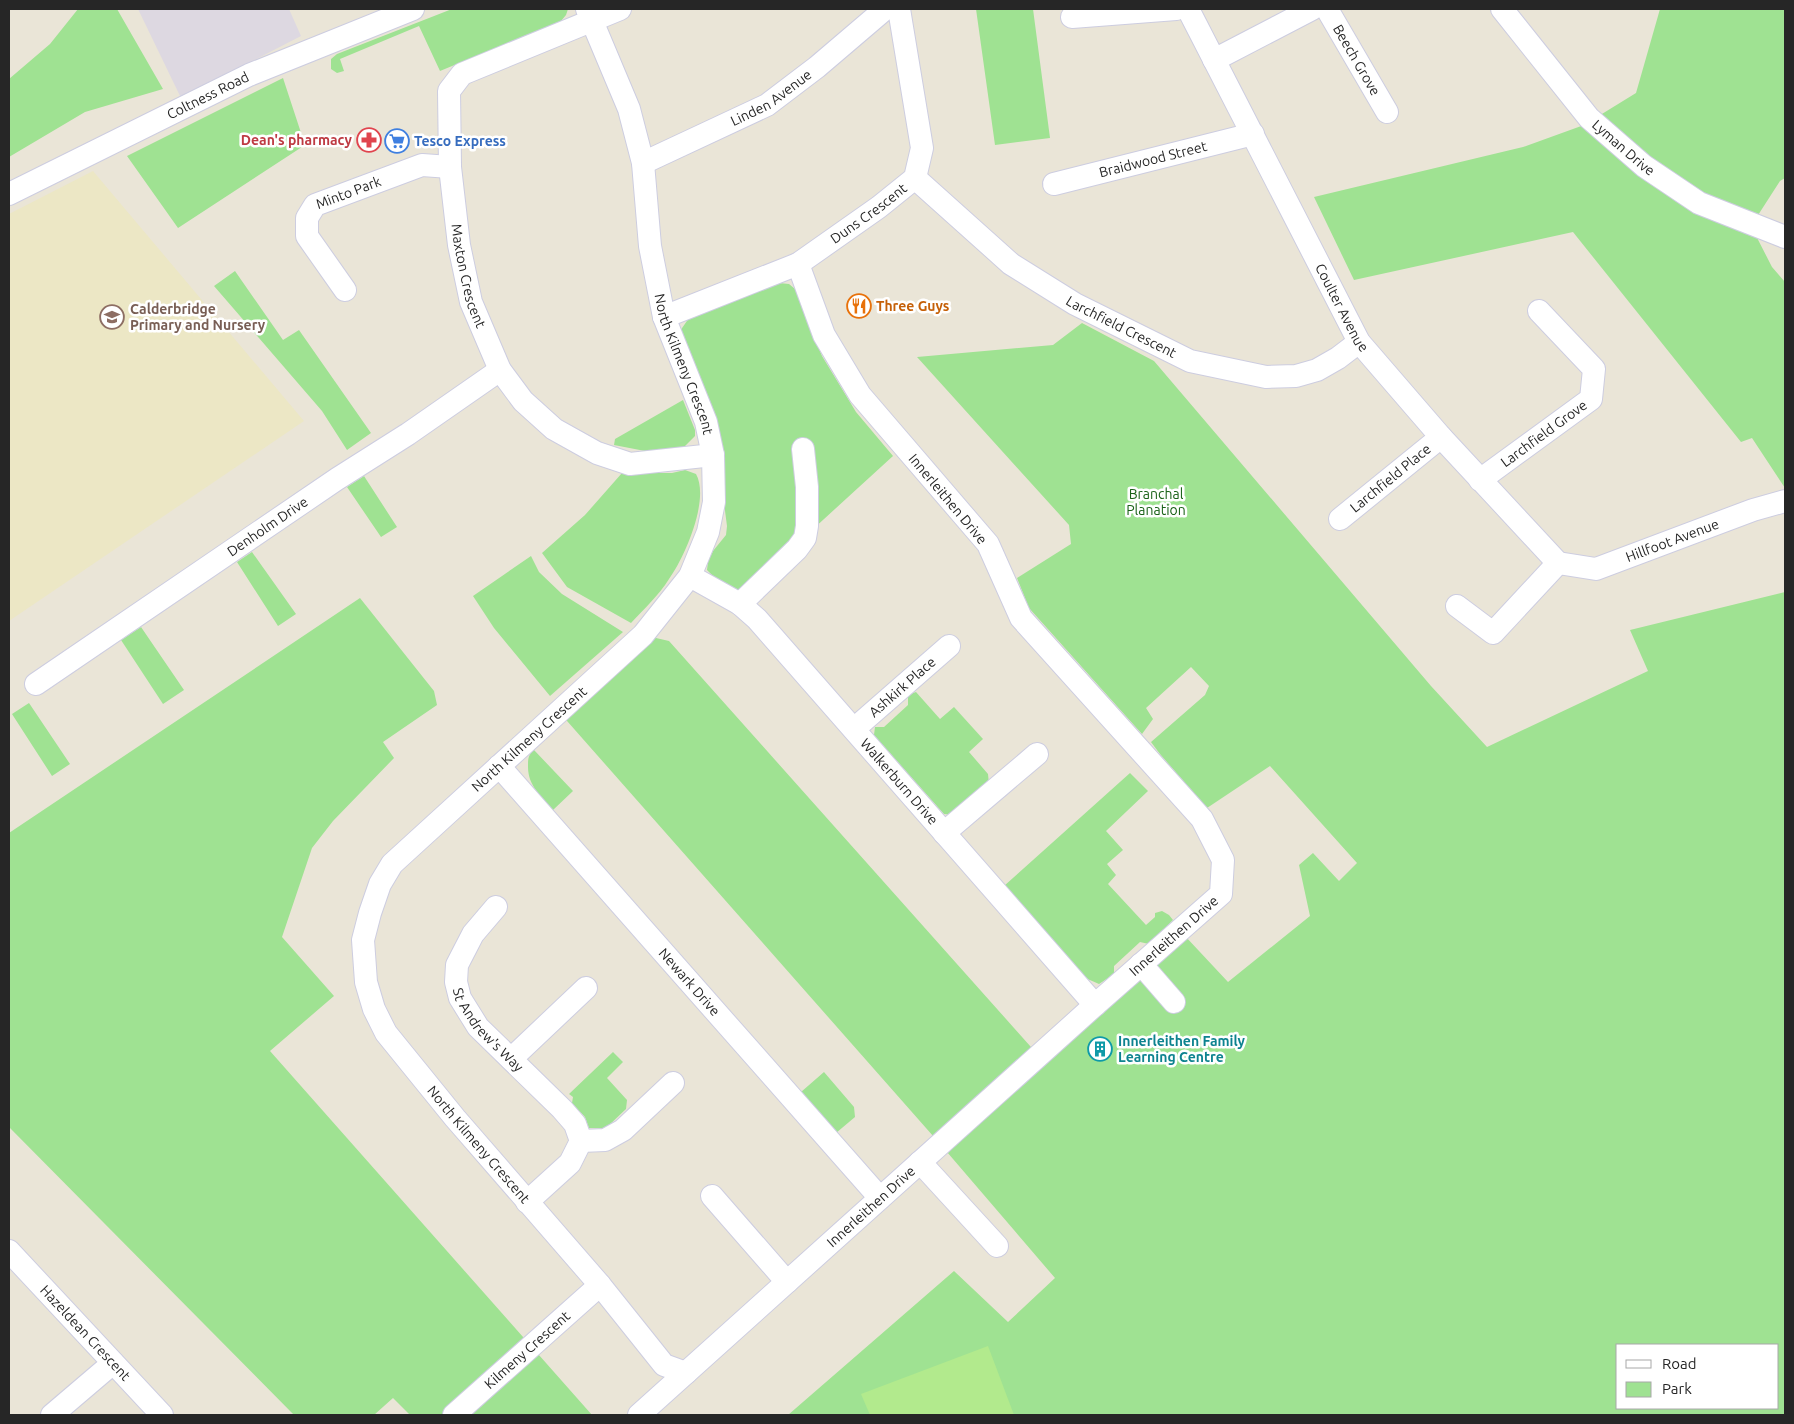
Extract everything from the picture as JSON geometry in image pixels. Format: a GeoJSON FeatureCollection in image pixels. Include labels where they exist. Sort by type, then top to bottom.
{"type":"FeatureCollection","features":[{"type":"Feature","properties":{"kind":"street","name":"Coltness Road"},"geometry":{"type":"LineString","coordinates":[[9,194],[250,75],[413,9]]}},
{"type":"Feature","properties":{"kind":"street"},"geometry":{"type":"LineString","coordinates":[[589,14],[620,9]]}},
{"type":"Feature","properties":{"kind":"street","name":"Linden Avenue"},"geometry":{"type":"LineString","coordinates":[[643,164],[767,105],[817,67],[885,9]]}},
{"type":"Feature","properties":{"kind":"street","name":"Duns Crescent"},"geometry":{"type":"LineString","coordinates":[[664,317],[798,264],[879,207],[915,178],[922,148],[899,9]]}},
{"type":"Feature","properties":{"kind":"street"},"geometry":{"type":"LineString","coordinates":[[1072,17],[1176,9]]}},
{"type":"Feature","properties":{"kind":"street","name":"Coulter Avenue"},"geometry":{"type":"LineString","coordinates":[[1188,9],[1358,342],[1441,437],[1558,563]]}},
{"type":"Feature","properties":{"kind":"street"},"geometry":{"type":"LineString","coordinates":[[1214,60],[1312,9]]}},
{"type":"Feature","properties":{"kind":"street","name":"Beech Grove"},"geometry":{"type":"LineString","coordinates":[[1327,9],[1386,112]]}},
{"type":"Feature","properties":{"kind":"street","name":"Lyman Drive"},"geometry":{"type":"LineString","coordinates":[[1502,9],[1589,118],[1644,166],[1699,202],[1785,237]]}},
{"type":"Feature","properties":{"kind":"street","name":"North Kilmeny Crescent"},"geometry":{"type":"LineString","coordinates":[[589,14],[629,109],[643,164],[650,246],[664,317],[706,422],[713,455],[714,502],[708,532],[690,576],[643,635],[560,713],[392,864],[380,884],[363,940],[366,982],[374,1009],[386,1033],[455,1118],[600,1285],[664,1365],[686,1373]]}},
{"type":"Feature","properties":{"kind":"street","name":"Maxton Crescent"},"geometry":{"type":"LineString","coordinates":[[589,14],[462,74],[449,91],[450,166],[459,245],[470,302],[500,370],[523,401],[554,429],[597,453],[630,464],[713,455]]}},
{"type":"Feature","properties":{"kind":"street","name":"Braidwood Street"},"geometry":{"type":"LineString","coordinates":[[1054,184],[1253,134]]}},
{"type":"Feature","properties":{"kind":"street","name":"Minto Park"},"geometry":{"type":"LineString","coordinates":[[345,290],[307,236],[307,218],[315,205],[422,165],[450,166]]}},
{"type":"Feature","properties":{"kind":"street","name":"Larchfield Crescent"},"geometry":{"type":"LineString","coordinates":[[915,178],[1011,264],[1074,304],[1190,361],[1266,377],[1296,376],[1317,370],[1338,358],[1358,342]]}},
{"type":"Feature","properties":{"kind":"street","name":"Innerleithen Drive"},"geometry":{"type":"LineString","coordinates":[[639,1415],[1095,1004],[1220,894],[1223,860],[1202,819],[1020,618],[988,544],[860,395],[824,336],[798,264]]}},
{"type":"Feature","properties":{"kind":"street","name":"Larchfield Grove"},"geometry":{"type":"LineString","coordinates":[[1480,480],[1591,399],[1594,370],[1540,311]]}},
{"type":"Feature","properties":{"kind":"street","name":"Denholm Drive"},"geometry":{"type":"LineString","coordinates":[[36,684],[500,370]]}},
{"type":"Feature","properties":{"kind":"street","name":"Larchfield Place"},"geometry":{"type":"LineString","coordinates":[[1340,520],[1441,437]]}},
{"type":"Feature","properties":{"kind":"street"},"geometry":{"type":"LineString","coordinates":[[740,604],[797,549],[805,538],[807,526],[807,486],[803,449]]}},
{"type":"Feature","properties":{"kind":"street","name":"Hillfoot Avenue"},"geometry":{"type":"LineString","coordinates":[[1558,563],[1596,569],[1753,510],[1785,501]]}},
{"type":"Feature","properties":{"kind":"street"},"geometry":{"type":"LineString","coordinates":[[1457,606],[1493,634],[1558,563]]}},
{"type":"Feature","properties":{"kind":"street","name":"Walkerburn Drive"},"geometry":{"type":"LineString","coordinates":[[690,576],[740,604],[757,619],[1095,1004]]}},
{"type":"Feature","properties":{"kind":"street","name":"Ashkirk Place"},"geometry":{"type":"LineString","coordinates":[[854,729],[949,646]]}},
{"type":"Feature","properties":{"kind":"street"},"geometry":{"type":"LineString","coordinates":[[944,833],[1037,754]]}},
{"type":"Feature","properties":{"kind":"street","name":"Newark Drive"},"geometry":{"type":"LineString","coordinates":[[499,766],[880,1198]]}},
{"type":"Feature","properties":{"kind":"street","name":"St Andrew's Way"},"geometry":{"type":"LineString","coordinates":[[496,907],[473,934],[457,965],[456,982],[460,998],[478,1027],[575,1124],[581,1141]]}},
{"type":"Feature","properties":{"kind":"street"},"geometry":{"type":"LineString","coordinates":[[1141,964],[1174,1002]]}},
{"type":"Feature","properties":{"kind":"street"},"geometry":{"type":"LineString","coordinates":[[511,1059],[586,988]]}},
{"type":"Feature","properties":{"kind":"street"},"geometry":{"type":"LineString","coordinates":[[527,1202],[570,1163],[581,1141],[605,1140],[613,1137],[674,1083]]}},
{"type":"Feature","properties":{"kind":"street"},"geometry":{"type":"LineString","coordinates":[[920,1162],[997,1246]]}},
{"type":"Feature","properties":{"kind":"street"},"geometry":{"type":"LineString","coordinates":[[712,1196],[787,1282]]}},
{"type":"Feature","properties":{"kind":"street","name":"Hazeldean Crescent"},"geometry":{"type":"LineString","coordinates":[[9,1251],[162,1415]]}},
{"type":"Feature","properties":{"kind":"street","name":"Kilmeny Crescent"},"geometry":{"type":"LineString","coordinates":[[454,1415],[600,1285]]}},
{"type":"Feature","properties":{"kind":"street"},"geometry":{"type":"LineString","coordinates":[[52,1415],[112,1363]]}},
{"type":"Feature","properties":{"kind":"shaded area"},"geometry":{"type":"Polygon","coordinates":[[[138,9],[289,9],[301,36],[181,98],[138,9]]]}},
{"type":"Feature","properties":{"kind":"shaded area","name":"Calderbridge Primary and Nursery"},"geometry":{"type":"Polygon","coordinates":[[[93,171],[304,421],[9,621],[9,214],[93,171]]]}},
{"type":"Feature","properties":{"kind":"green space"},"geometry":{"type":"Polygon","coordinates":[[[78,9],[117,9],[163,89],[85,112],[9,157],[9,79],[50,44],[78,9]]]}},
{"type":"Feature","properties":{"kind":"green space"},"geometry":{"type":"Polygon","coordinates":[[[452,9],[568,9],[561,21],[440,71],[419,26],[340,59],[344,71],[337,73],[331,69],[331,59],[337,54],[452,9]]]}},
{"type":"Feature","properties":{"kind":"green space"},"geometry":{"type":"Polygon","coordinates":[[[976,9],[1033,9],[1050,138],[995,145],[976,9]]]}},
{"type":"Feature","properties":{"kind":"green space"},"geometry":{"type":"Polygon","coordinates":[[[1660,9],[1785,9],[1785,178],[1780,181],[1751,226],[1772,267],[1785,282],[1785,488],[1752,438],[1741,442],[1573,232],[1354,280],[1314,197],[1523,147],[1584,125],[1636,93],[1660,9]]]}},
{"type":"Feature","properties":{"kind":"green space"},"geometry":{"type":"Polygon","coordinates":[[[283,78],[305,145],[178,228],[127,156],[283,78]]]}},
{"type":"Feature","properties":{"kind":"green space"},"geometry":{"type":"Polygon","coordinates":[[[235,271],[283,340],[299,330],[371,433],[347,450],[322,411],[214,286],[235,271]]]}},
{"type":"Feature","properties":{"kind":"green space"},"geometry":{"type":"Polygon","coordinates":[[[779,283],[789,284],[795,289],[822,356],[856,412],[893,456],[743,593],[713,576],[707,570],[713,551],[726,535],[724,459],[719,429],[680,331],[689,318],[779,283]]]}},
{"type":"Feature","properties":{"kind":"green space","name":"Branchal Planation"},"geometry":{"type":"Polygon","coordinates":[[[1082,323],[1154,361],[1431,686],[1487,747],[1648,671],[1630,630],[1785,592],[1785,1415],[788,1415],[954,1271],[1008,1322],[1055,1278],[941,1145],[560,713],[643,635],[669,641],[1039,1056],[1185,936],[1228,982],[1310,916],[1299,865],[1313,853],[1339,881],[1357,863],[1270,766],[1207,808],[1160,754],[1151,742],[1205,695],[1209,686],[1191,667],[1146,708],[1153,719],[1142,734],[1029,608],[1017,578],[1071,544],[1069,525],[917,357],[1053,345],[1082,323]]]}},
{"type":"Feature","properties":{"kind":"green space"},"geometry":{"type":"Polygon","coordinates":[[[683,400],[695,430],[695,436],[684,447],[645,451],[614,445],[615,439],[683,400]]]}},
{"type":"Feature","properties":{"kind":"green space"},"geometry":{"type":"Polygon","coordinates":[[[685,470],[696,474],[700,485],[700,498],[694,528],[682,557],[669,579],[631,623],[567,587],[542,553],[585,515],[622,473],[672,473],[685,470]]]}},
{"type":"Feature","properties":{"kind":"green space"},"geometry":{"type":"Polygon","coordinates":[[[364,476],[397,527],[381,537],[347,487],[364,476]]]}},
{"type":"Feature","properties":{"kind":"green space"},"geometry":{"type":"Polygon","coordinates":[[[252,552],[296,614],[278,626],[237,562],[252,552]]]}},
{"type":"Feature","properties":{"kind":"green space"},"geometry":{"type":"Polygon","coordinates":[[[531,556],[539,572],[562,594],[623,632],[550,696],[494,628],[473,596],[531,556]]]}},
{"type":"Feature","properties":{"kind":"green space"},"geometry":{"type":"Polygon","coordinates":[[[360,598],[434,691],[437,705],[383,742],[394,758],[333,821],[312,848],[282,937],[334,996],[270,1051],[592,1415],[410,1415],[393,1398],[374,1415],[294,1415],[9,1127],[9,833],[360,598]]]}},
{"type":"Feature","properties":{"kind":"green space"},"geometry":{"type":"Polygon","coordinates":[[[141,627],[184,690],[163,704],[121,640],[141,627]]]}},
{"type":"Feature","properties":{"kind":"green space"},"geometry":{"type":"Polygon","coordinates":[[[916,692],[940,719],[954,707],[983,739],[969,752],[988,774],[989,784],[954,815],[944,814],[874,735],[875,727],[884,727],[908,705],[908,695],[916,692]]]}},
{"type":"Feature","properties":{"kind":"green space"},"geometry":{"type":"Polygon","coordinates":[[[29,703],[70,764],[52,776],[12,714],[29,703]]]}},
{"type":"Feature","properties":{"kind":"green space"},"geometry":{"type":"Polygon","coordinates":[[[534,750],[573,791],[553,810],[536,791],[530,780],[528,759],[534,750]]]}},
{"type":"Feature","properties":{"kind":"green space"},"geometry":{"type":"Polygon","coordinates":[[[1130,773],[1148,791],[1106,831],[1123,850],[1107,864],[1116,875],[1108,884],[1146,925],[1155,917],[1155,913],[1162,911],[1173,920],[1149,944],[1140,942],[1114,966],[1114,974],[1099,984],[1083,977],[1004,886],[1130,773]]]}},
{"type":"Feature","properties":{"kind":"green space"},"geometry":{"type":"Polygon","coordinates":[[[613,1052],[623,1062],[607,1078],[627,1100],[626,1109],[606,1128],[589,1128],[585,1117],[572,1103],[573,1097],[569,1094],[613,1052]]]}},
{"type":"Feature","properties":{"kind":"green space"},"geometry":{"type":"Polygon","coordinates":[[[824,1072],[854,1107],[855,1117],[836,1133],[801,1092],[824,1072]]]}},
{"type":"Feature","properties":{"kind":"green space"},"geometry":{"type":"Polygon","coordinates":[[[988,1346],[1014,1415],[870,1415],[861,1394],[988,1346]]]}},
{"type":"Feature","properties":{"kind":"place","name":"Dean's pharmacy"},"geometry":{"type":"Point","coordinates":[369,140]}},
{"type":"Feature","properties":{"kind":"place","name":"Tesco Express"},"geometry":{"type":"Point","coordinates":[397,141]}},
{"type":"Feature","properties":{"kind":"place","name":"Three Guys"},"geometry":{"type":"Point","coordinates":[859,306]}},
{"type":"Feature","properties":{"kind":"place","name":"Calderbridge Primary and Nursery"},"geometry":{"type":"Point","coordinates":[112,317]}},
{"type":"Feature","properties":{"kind":"place","name":"Innerleithen Family Learning Centre"},"geometry":{"type":"Point","coordinates":[1100,1049]}}]}
